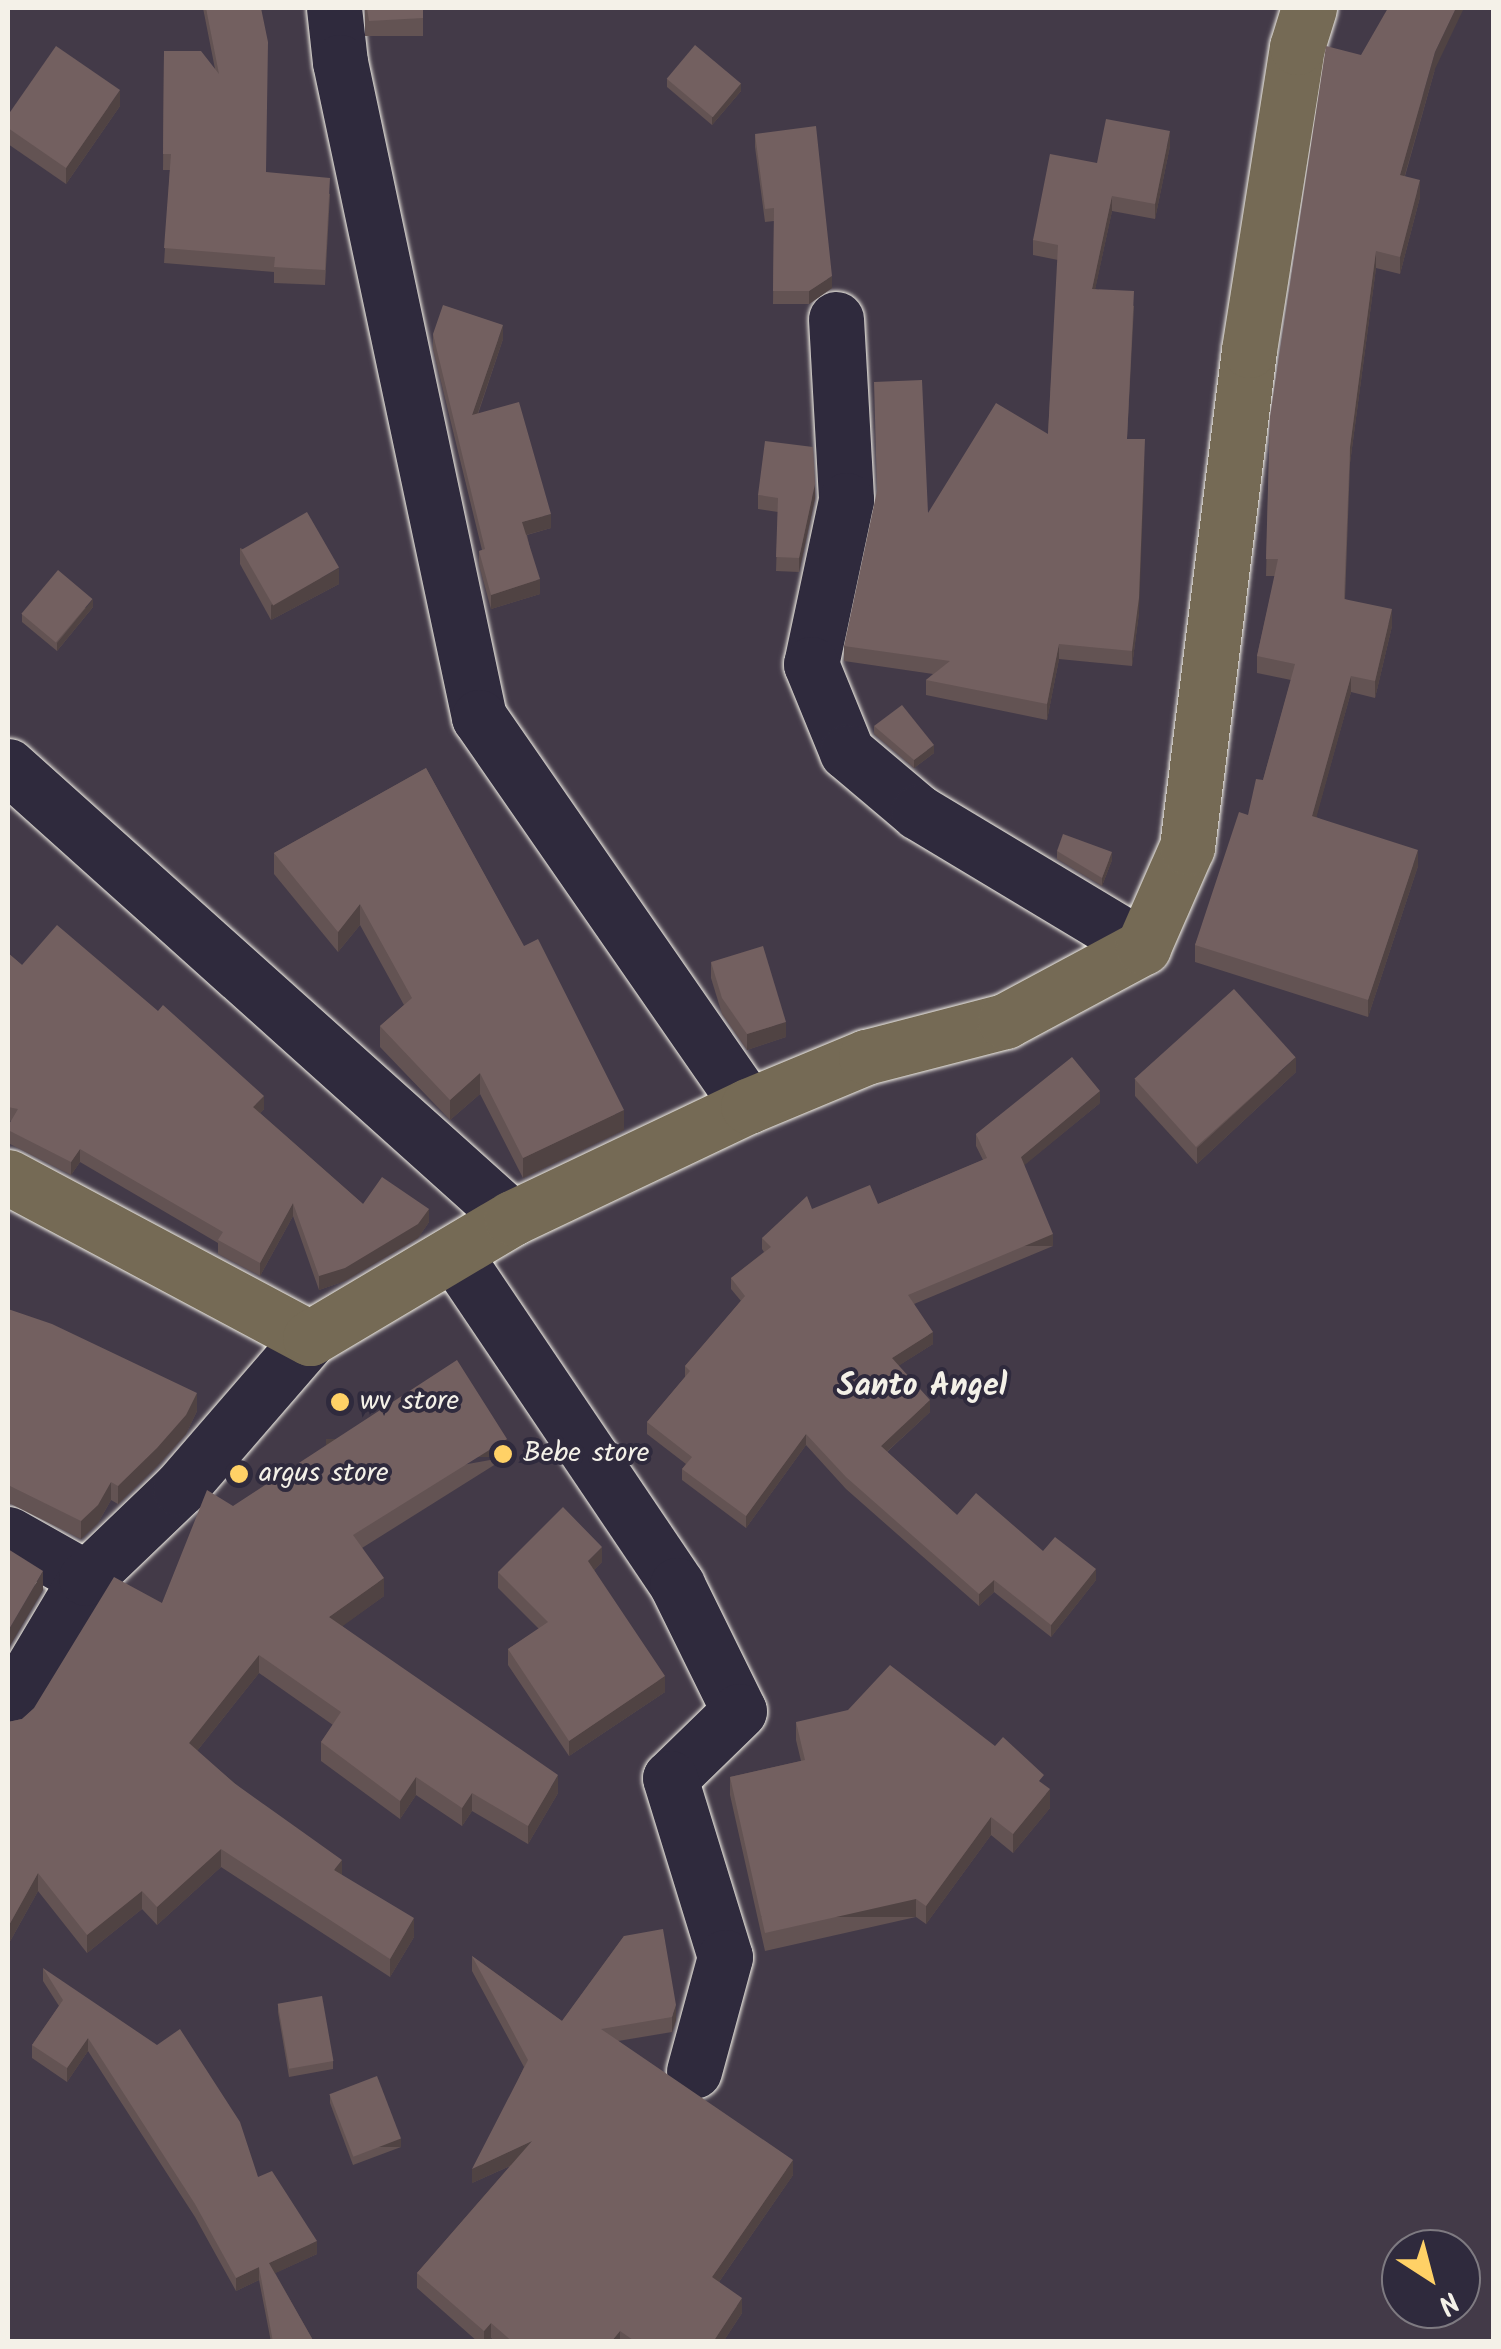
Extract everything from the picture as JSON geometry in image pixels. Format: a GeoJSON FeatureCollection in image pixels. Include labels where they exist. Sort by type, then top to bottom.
{"type":"FeatureCollection","features":[{"type":"Feature","properties":{"kind":"main road"},"geometry":{"type":"LineString","coordinates":[[8,1177],[310,1338],[512,1218],[748,1106],[866,1057],[1005,1021],[1143,947],[1187,847],[1249,350],[1297,48],[1309,8]]}},
{"type":"Feature","properties":{"kind":"street"},"geometry":{"type":"LineString","coordinates":[[334,8],[340,62],[479,717],[748,1106]]}},
{"type":"Feature","properties":{"kind":"street"},"geometry":{"type":"LineString","coordinates":[[836,319],[846,500],[810,664],[847,752],[918,812],[1143,947]]}},
{"type":"Feature","properties":{"kind":"street"},"geometry":{"type":"LineString","coordinates":[[8,766],[512,1218]]}},
{"type":"Feature","properties":{"kind":"street"},"geometry":{"type":"LineString","coordinates":[[454,1254],[677,1585],[739,1711],[670,1778],[725,1956],[694,2071]]}},
{"type":"Feature","properties":{"kind":"street"},"geometry":{"type":"LineString","coordinates":[[8,1709],[86,1578],[180,1488],[310,1338]]}},
{"type":"Feature","properties":{"kind":"street"},"geometry":{"type":"LineString","coordinates":[[8,1534],[86,1578]]}},
{"type":"Feature","properties":{"kind":"building"},"geometry":{"type":"Polygon","coordinates":[[[206,8],[261,8],[268,42],[266,172],[330,178],[325,270],[274,267],[275,257],[164,248],[171,154],[163,154],[164,51],[201,51],[219,74],[206,8]]]}},
{"type":"Feature","properties":{"kind":"building"},"geometry":{"type":"Polygon","coordinates":[[[367,8],[423,8],[423,18],[369,21],[367,8]]]}},
{"type":"Feature","properties":{"kind":"building"},"geometry":{"type":"Polygon","coordinates":[[[1388,8],[1456,8],[1435,52],[1400,175],[1420,180],[1400,257],[1376,251],[1350,447],[1344,599],[1392,609],[1375,681],[1351,676],[1312,816],[1418,850],[1368,1000],[1195,945],[1239,812],[1248,815],[1256,779],[1263,780],[1295,664],[1257,656],[1278,559],[1266,559],[1270,417],[1326,46],[1361,55],[1388,8]]]}},
{"type":"Feature","properties":{"kind":"building"},"geometry":{"type":"Polygon","coordinates":[[[695,45],[741,84],[713,117],[667,79],[695,45]]]}},
{"type":"Feature","properties":{"kind":"building"},"geometry":{"type":"Polygon","coordinates":[[[56,46],[120,90],[66,168],[8,128],[8,115],[56,46]]]}},
{"type":"Feature","properties":{"kind":"building"},"geometry":{"type":"Polygon","coordinates":[[[1106,119],[1170,131],[1155,204],[1112,196],[1092,289],[1134,291],[1127,439],[1145,439],[1139,598],[1132,651],[1059,644],[1047,704],[926,680],[950,661],[844,646],[877,491],[874,382],[922,380],[928,513],[996,403],[1048,434],[1058,245],[1033,240],[1050,154],[1097,163],[1106,119]]]}},
{"type":"Feature","properties":{"kind":"building"},"geometry":{"type":"Polygon","coordinates":[[[816,126],[832,276],[809,291],[773,291],[774,208],[765,209],[755,134],[816,126]]]}},
{"type":"Feature","properties":{"kind":"building"},"geometry":{"type":"Polygon","coordinates":[[[443,305],[503,325],[472,415],[519,402],[551,514],[522,522],[540,579],[491,595],[479,551],[485,549],[433,334],[443,305]]]}},
{"type":"Feature","properties":{"kind":"building"},"geometry":{"type":"Polygon","coordinates":[[[765,441],[813,447],[815,484],[799,558],[776,557],[778,498],[758,495],[765,441]]]}},
{"type":"Feature","properties":{"kind":"building"},"geometry":{"type":"Polygon","coordinates":[[[307,512],[339,567],[273,605],[241,550],[307,512]]]}},
{"type":"Feature","properties":{"kind":"building"},"geometry":{"type":"Polygon","coordinates":[[[58,570],[92,599],[56,643],[21,614],[58,570]]]}},
{"type":"Feature","properties":{"kind":"building"},"geometry":{"type":"Polygon","coordinates":[[[902,705],[934,745],[914,760],[874,726],[902,705]]]}},
{"type":"Feature","properties":{"kind":"building"},"geometry":{"type":"Polygon","coordinates":[[[426,768],[524,946],[538,939],[624,1110],[523,1158],[480,1073],[450,1100],[380,1026],[412,998],[360,904],[338,932],[274,853],[426,768]]]}},
{"type":"Feature","properties":{"kind":"building"},"geometry":{"type":"Polygon","coordinates":[[[1063,834],[1112,852],[1102,878],[1057,851],[1063,834]]]}},
{"type":"Feature","properties":{"kind":"building"},"geometry":{"type":"Polygon","coordinates":[[[57,925],[158,1011],[163,1005],[264,1096],[253,1107],[363,1204],[382,1177],[429,1209],[418,1224],[345,1268],[319,1276],[293,1203],[260,1263],[218,1240],[223,1232],[80,1149],[71,1162],[8,1130],[18,1109],[8,1107],[8,953],[22,965],[57,925]]]}},
{"type":"Feature","properties":{"kind":"building"},"geometry":{"type":"Polygon","coordinates":[[[763,946],[786,1022],[747,1034],[722,998],[711,962],[763,946]]]}},
{"type":"Feature","properties":{"kind":"building"},"geometry":{"type":"Polygon","coordinates":[[[1234,989],[1296,1057],[1196,1147],[1134,1079],[1234,989]]]}},
{"type":"Feature","properties":{"kind":"building"},"geometry":{"type":"Polygon","coordinates":[[[1072,1057],[1100,1091],[1021,1157],[1053,1234],[908,1295],[933,1332],[892,1358],[930,1400],[881,1446],[957,1515],[976,1493],[1043,1551],[1055,1537],[1096,1569],[1051,1625],[994,1580],[979,1594],[846,1477],[806,1434],[746,1516],[682,1469],[692,1457],[647,1422],[690,1371],[685,1366],[745,1296],[731,1278],[771,1247],[762,1238],[807,1196],[812,1209],[870,1185],[878,1204],[987,1158],[976,1134],[1072,1057]]]}},
{"type":"Feature","properties":{"kind":"building"},"geometry":{"type":"Polygon","coordinates":[[[8,1309],[52,1324],[197,1393],[186,1415],[157,1448],[118,1486],[111,1482],[98,1505],[81,1521],[8,1485],[8,1309]]]}},
{"type":"Feature","properties":{"kind":"building"},"geometry":{"type":"Polygon","coordinates":[[[457,1360],[507,1439],[353,1535],[384,1578],[329,1617],[558,1775],[528,1826],[472,1793],[462,1808],[416,1777],[400,1801],[321,1742],[341,1712],[259,1655],[189,1743],[234,1783],[342,1860],[334,1870],[414,1918],[390,1959],[221,1849],[157,1907],[142,1891],[87,1935],[38,1873],[8,1927],[8,1722],[22,1719],[34,1708],[114,1577],[162,1603],[207,1490],[233,1506],[457,1360]]]}},
{"type":"Feature","properties":{"kind":"building"},"geometry":{"type":"Polygon","coordinates":[[[563,1507],[602,1547],[588,1561],[665,1676],[569,1741],[508,1649],[548,1622],[498,1572],[563,1507]]]}},
{"type":"Feature","properties":{"kind":"building"},"geometry":{"type":"Polygon","coordinates":[[[8,1549],[43,1571],[8,1631],[8,1549]]]}},
{"type":"Feature","properties":{"kind":"building"},"geometry":{"type":"Polygon","coordinates":[[[890,1665],[995,1746],[1003,1737],[1044,1775],[1039,1781],[1050,1789],[1013,1834],[991,1817],[926,1906],[916,1899],[765,1933],[730,1777],[805,1760],[796,1722],[848,1710],[890,1665]]]}},
{"type":"Feature","properties":{"kind":"building"},"geometry":{"type":"Polygon","coordinates":[[[663,1929],[676,2005],[672,2017],[601,2029],[793,2160],[712,2277],[742,2298],[713,2342],[636,2342],[620,2331],[611,2342],[513,2342],[491,2323],[484,2331],[417,2273],[532,2141],[472,2169],[528,2060],[472,1956],[562,2021],[624,1936],[663,1929]]]}},
{"type":"Feature","properties":{"kind":"building"},"geometry":{"type":"Polygon","coordinates":[[[43,1968],[157,2045],[180,2029],[240,2122],[258,2177],[272,2171],[317,2241],[269,2263],[314,2342],[273,2342],[259,2267],[236,2278],[195,2204],[88,2038],[67,2068],[32,2045],[63,2000],[43,1968]]]}},
{"type":"Feature","properties":{"kind":"building"},"geometry":{"type":"Polygon","coordinates":[[[322,1996],[333,2061],[289,2069],[278,2004],[322,1996]]]}},
{"type":"Feature","properties":{"kind":"building"},"geometry":{"type":"Polygon","coordinates":[[[377,2076],[401,2139],[353,2157],[329,2094],[377,2076]]]}},
{"type":"Feature","properties":{"kind":"place","name":"wv store"},"geometry":{"type":"Point","coordinates":[340,1402]}},
{"type":"Feature","properties":{"kind":"place","name":"Bebe store"},"geometry":{"type":"Point","coordinates":[503,1454]}},
{"type":"Feature","properties":{"kind":"place","name":"argus store"},"geometry":{"type":"Point","coordinates":[239,1474]}},
{"type":"Feature","properties":{"kind":"district","name":"Santo Angel"},"geometry":{"type":"Point","coordinates":[922,1387]}}]}
